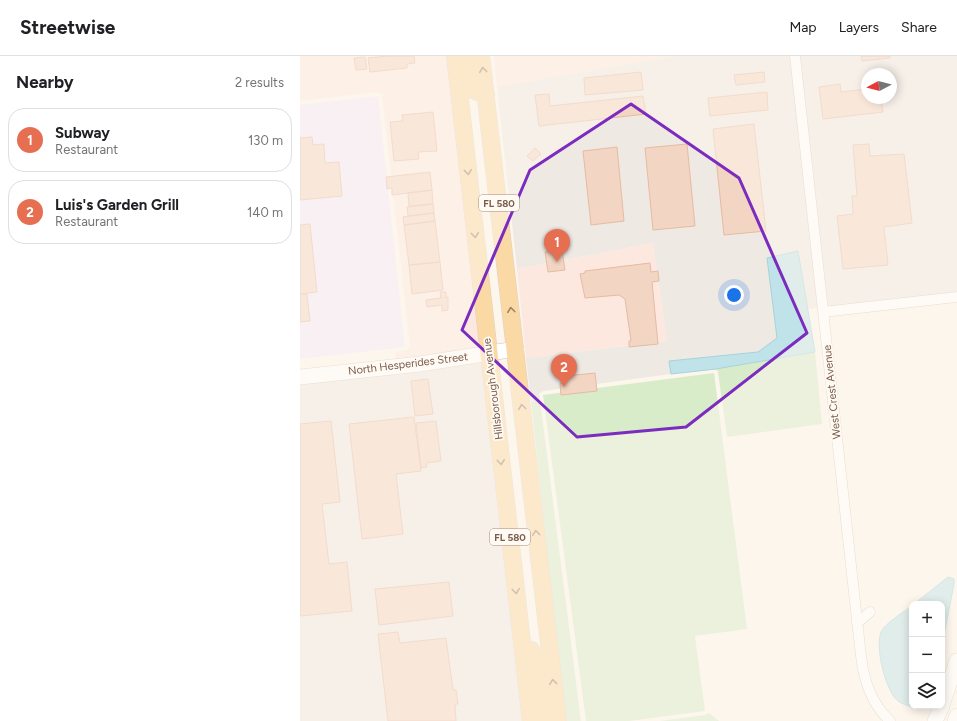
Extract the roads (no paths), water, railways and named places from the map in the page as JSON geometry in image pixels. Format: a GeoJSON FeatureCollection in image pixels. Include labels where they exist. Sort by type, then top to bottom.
{"type":"FeatureCollection","features":[{"type":"Feature","properties":{"kind":"main road","name":"Hillsborough Avenue"},"geometry":{"type":"LineString","coordinates":[[455,56],[531,721]]}},
{"type":"Feature","properties":{"kind":"main road"},"geometry":{"type":"LineString","coordinates":[[467,56],[470,83],[473,90],[486,95]]}},
{"type":"Feature","properties":{"kind":"main road","name":"FL 580"},"geometry":{"type":"LineString","coordinates":[[481,56],[558,721]]}},
{"type":"Feature","properties":{"kind":"main road"},"geometry":{"type":"LineString","coordinates":[[462,119],[472,121],[478,125],[487,195],[501,224]]}},
{"type":"Feature","properties":{"kind":"main road"},"geometry":{"type":"LineString","coordinates":[[523,648],[531,650],[537,660],[546,721]]}},
{"type":"Feature","properties":{"kind":"street","name":"West Crest Avenue"},"geometry":{"type":"LineString","coordinates":[[795,56],[864,680],[874,702],[890,721]]}},
{"type":"Feature","properties":{"kind":"street"},"geometry":{"type":"LineString","coordinates":[[823,312],[957,297]]}},
{"type":"Feature","properties":{"kind":"street","name":"North Hesperides Street"},"geometry":{"type":"LineString","coordinates":[[300,377],[420,364],[516,349]]}},
{"type":"Feature","properties":{"kind":"street"},"geometry":{"type":"LineString","coordinates":[[857,623],[870,612]]}},
{"type":"Feature","properties":{"kind":"street"},"geometry":{"type":"LineString","coordinates":[[945,697],[957,661]]}},
{"type":"Feature","properties":{"kind":"street"},"geometry":{"type":"LineString","coordinates":[[935,721],[941,709]]}},
{"type":"Feature","properties":{"kind":"street"},"geometry":{"type":"LineString","coordinates":[[955,721],[957,716]]}},
{"type":"Feature","properties":{"kind":"water"},"geometry":{"type":"Polygon","coordinates":[[[798,251],[815,352],[716,369],[671,374],[669,361],[758,352],[777,338],[767,258],[798,251]]]}},
{"type":"Feature","properties":{"kind":"water"},"geometry":{"type":"Polygon","coordinates":[[[948,577],[954,579],[945,630],[945,601],[918,601],[948,577]]]}},
{"type":"Feature","properties":{"kind":"water"},"geometry":{"type":"Polygon","coordinates":[[[909,608],[909,705],[898,701],[891,692],[880,656],[879,639],[881,632],[886,625],[909,608]]]}},
{"type":"Feature","properties":{"kind":"place","name":"Subway"},"geometry":{"type":"Point","coordinates":[557,262]}},
{"type":"Feature","properties":{"kind":"place","name":"Luis's Garden Grill"},"geometry":{"type":"Point","coordinates":[564,387]}}]}
